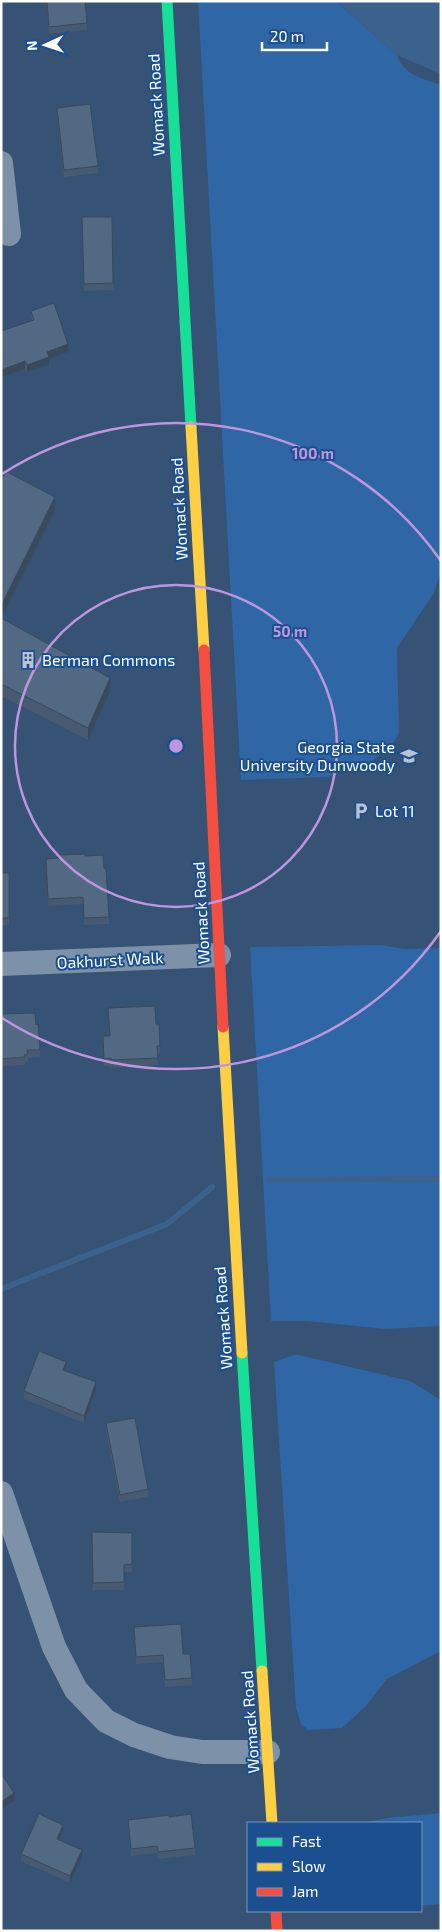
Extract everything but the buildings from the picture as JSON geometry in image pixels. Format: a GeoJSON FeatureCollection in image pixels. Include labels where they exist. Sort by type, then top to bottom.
{"type":"FeatureCollection","features":[{"type":"Feature","properties":{"kind":"street","name":"Womack Road"},"geometry":{"type":"LineString","coordinates":[[167,1],[231,1182],[272,1822]]}},
{"type":"Feature","properties":{"kind":"street"},"geometry":{"type":"LineString","coordinates":[[1,162],[9,234]]}},
{"type":"Feature","properties":{"kind":"street","name":"Oakhurst Walk"},"geometry":{"type":"LineString","coordinates":[[1,964],[219,955]]}},
{"type":"Feature","properties":{"kind":"street"},"geometry":{"type":"LineString","coordinates":[[1,1493],[54,1647],[76,1690],[106,1721],[134,1735],[170,1747],[202,1752],[268,1752]]}},
{"type":"Feature","properties":{"kind":"street"},"geometry":{"type":"LineString","coordinates":[[276,1912],[278,1931]]}},
{"type":"Feature","properties":{"kind":"shaded area"},"geometry":{"type":"Polygon","coordinates":[[[198,1],[336,1],[397,55],[400,62],[409,72],[441,85],[441,571],[434,593],[397,648],[399,734],[388,750],[368,763],[328,777],[241,780],[198,1]]]}},
{"type":"Feature","properties":{"kind":"shaded area"},"geometry":{"type":"Polygon","coordinates":[[[336,1],[441,1],[441,74],[397,55],[336,1]]]}},
{"type":"Feature","properties":{"kind":"shaded area"},"geometry":{"type":"Polygon","coordinates":[[[381,945],[404,949],[441,948],[441,1326],[385,1329],[307,1321],[271,1321],[250,947],[381,945]]]}},
{"type":"Feature","properties":{"kind":"shaded area"},"geometry":{"type":"Polygon","coordinates":[[[294,1355],[410,1381],[441,1400],[441,1651],[387,1679],[365,1707],[342,1728],[308,1730],[301,1724],[296,1708],[274,1362],[294,1355]]]}},
{"type":"Feature","properties":{"kind":"shaded area"},"geometry":{"type":"Polygon","coordinates":[[[441,1813],[441,1904],[422,1906],[422,1822],[367,1822],[387,1818],[441,1813]]]}},
{"type":"Feature","properties":{"kind":"waterway"},"geometry":{"type":"LineString","coordinates":[[269,1180],[441,1179]]}},
{"type":"Feature","properties":{"kind":"waterway"},"geometry":{"type":"LineString","coordinates":[[1,1289],[167,1224],[212,1187]]}},
{"type":"Feature","properties":{"kind":"traffic: fast"},"geometry":{"type":"LineString","coordinates":[[167,1],[191,427]]}},
{"type":"Feature","properties":{"kind":"traffic: fast"},"geometry":{"type":"LineString","coordinates":[[242,1353],[262,1671]]}},
{"type":"Feature","properties":{"kind":"traffic: slow"},"geometry":{"type":"LineString","coordinates":[[191,427],[204,650]]}},
{"type":"Feature","properties":{"kind":"traffic: slow"},"geometry":{"type":"LineString","coordinates":[[223,1027],[242,1353]]}},
{"type":"Feature","properties":{"kind":"traffic: slow"},"geometry":{"type":"LineString","coordinates":[[262,1671],[272,1822]]}},
{"type":"Feature","properties":{"kind":"traffic: jam"},"geometry":{"type":"LineString","coordinates":[[204,650],[223,1027]]}},
{"type":"Feature","properties":{"kind":"traffic: jam"},"geometry":{"type":"LineString","coordinates":[[276,1912],[277,1931]]}},
{"type":"Feature","properties":{"kind":"place","name":"Berman Commons"},"geometry":{"type":"Point","coordinates":[28,660]}},
{"type":"Feature","properties":{"kind":"place","name":"Georgia State University Dunwoody"},"geometry":{"type":"Point","coordinates":[409,756]}},
{"type":"Feature","properties":{"kind":"place","name":"Lot 11"},"geometry":{"type":"Point","coordinates":[361,811]}}]}
